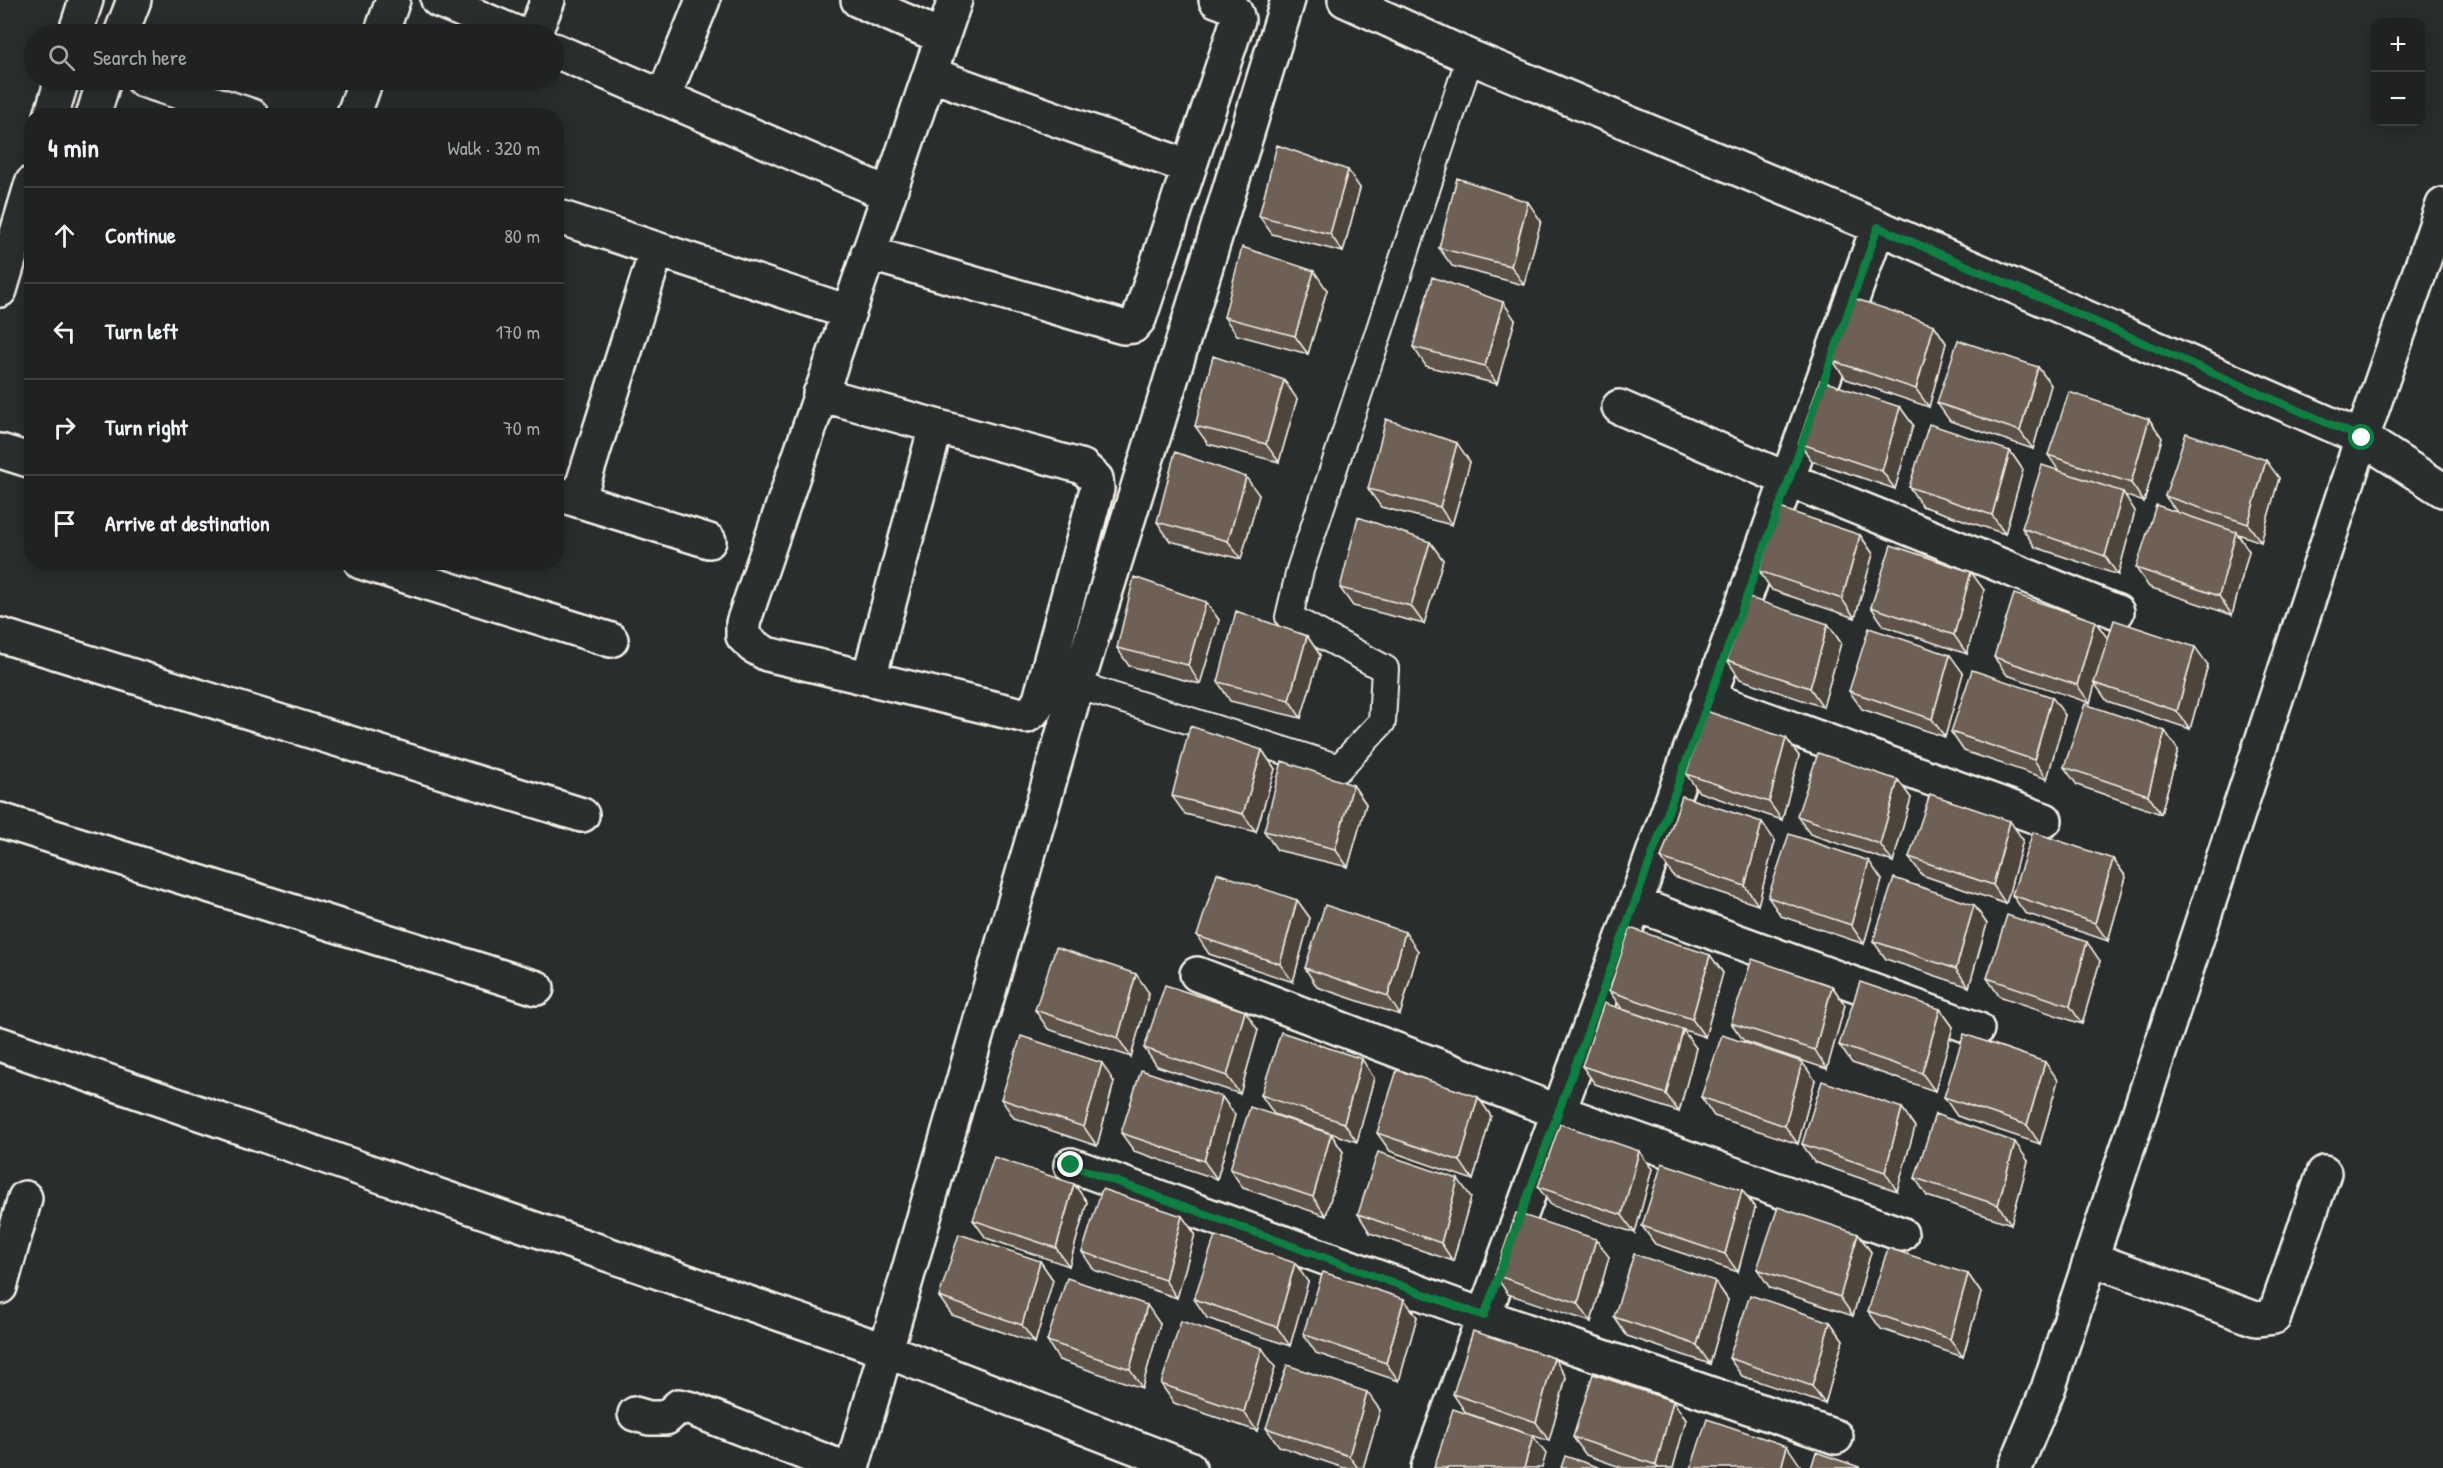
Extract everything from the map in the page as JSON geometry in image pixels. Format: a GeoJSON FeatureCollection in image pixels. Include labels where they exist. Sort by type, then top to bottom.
{"type":"FeatureCollection","features":[{"type":"Feature","properties":{"kind":"street"},"geometry":{"type":"LineString","coordinates":[[78,24],[86,0]]}},
{"type":"Feature","properties":{"kind":"street"},"geometry":{"type":"LineString","coordinates":[[125,24],[134,0]]}},
{"type":"Feature","properties":{"kind":"street"},"geometry":{"type":"LineString","coordinates":[[385,24],[393,0]]}},
{"type":"Feature","properties":{"kind":"street"},"geometry":{"type":"LineString","coordinates":[[438,0],[494,24]]}},
{"type":"Feature","properties":{"kind":"street"},"geometry":{"type":"LineString","coordinates":[[538,24],[548,0]]}},
{"type":"Feature","properties":{"kind":"street"},"geometry":{"type":"LineString","coordinates":[[663,98],[703,0]]}},
{"type":"Feature","properties":{"kind":"street"},"geometry":{"type":"LineString","coordinates":[[858,0],[942,37]]}},
{"type":"Feature","properties":{"kind":"street"},"geometry":{"type":"LineString","coordinates":[[820,394],[1083,467],[1096,479],[1091,512],[1040,700],[1033,711],[1026,716],[767,654],[753,646],[743,636],[743,623],[820,394],[888,194],[955,0]]}},
{"type":"Feature","properties":{"kind":"street"},"geometry":{"type":"LineString","coordinates":[[868,253],[1123,327],[1133,326],[1139,319],[1238,20],[1232,6],[1216,0]]}},
{"type":"Feature","properties":{"kind":"street"},"geometry":{"type":"LineString","coordinates":[[852,1468],[1077,685],[1288,0]]}},
{"type":"Feature","properties":{"kind":"street"},"geometry":{"type":"LineString","coordinates":[[1345,0],[1470,57],[1878,227],[2362,438],[2443,490]]}},
{"type":"Feature","properties":{"kind":"street"},"geometry":{"type":"LineString","coordinates":[[564,54],[888,194]]}},
{"type":"Feature","properties":{"kind":"street"},"geometry":{"type":"LineString","coordinates":[[930,74],[1190,167]]}},
{"type":"Feature","properties":{"kind":"street"},"geometry":{"type":"LineString","coordinates":[[53,108],[59,90]]}},
{"type":"Feature","properties":{"kind":"street"},"geometry":{"type":"LineString","coordinates":[[95,108],[101,90]]}},
{"type":"Feature","properties":{"kind":"street"},"geometry":{"type":"LineString","coordinates":[[171,90],[223,108]]}},
{"type":"Feature","properties":{"kind":"street"},"geometry":{"type":"LineString","coordinates":[[356,108],[362,90]]}},
{"type":"Feature","properties":{"kind":"street"},"geometry":{"type":"LineString","coordinates":[[2015,1468],[2048,1389],[2362,438],[2443,205]]}},
{"type":"Feature","properties":{"kind":"street"},"geometry":{"type":"LineString","coordinates":[[0,290],[24,210]]}},
{"type":"Feature","properties":{"kind":"street"},"geometry":{"type":"LineString","coordinates":[[564,219],[848,312]]}},
{"type":"Feature","properties":{"kind":"street"},"geometry":{"type":"LineString","coordinates":[[1428,1468],[1789,480],[1878,227]]}},
{"type":"Feature","properties":{"kind":"street"},"geometry":{"type":"LineString","coordinates":[[657,249],[567,497],[709,541]]}},
{"type":"Feature","properties":{"kind":"street"},"geometry":{"type":"LineString","coordinates":[[1619,407],[1789,480],[2117,612]]}},
{"type":"Feature","properties":{"kind":"street"},"geometry":{"type":"LineString","coordinates":[[869,678],[936,426]]}},
{"type":"Feature","properties":{"kind":"street"},"geometry":{"type":"LineString","coordinates":[[0,451],[24,458]]}},
{"type":"Feature","properties":{"kind":"street"},"geometry":{"type":"LineString","coordinates":[[387,570],[611,640]]}},
{"type":"Feature","properties":{"kind":"street"},"geometry":{"type":"LineString","coordinates":[[0,635],[582,816]]}},
{"type":"Feature","properties":{"kind":"street"},"geometry":{"type":"LineString","coordinates":[[1708,698],[2046,820]]}},
{"type":"Feature","properties":{"kind":"street"},"geometry":{"type":"LineString","coordinates":[[0,820],[537,988]]}},
{"type":"Feature","properties":{"kind":"street"},"geometry":{"type":"LineString","coordinates":[[1635,904],[1977,1029]]}},
{"type":"Feature","properties":{"kind":"street"},"geometry":{"type":"LineString","coordinates":[[1197,974],[1559,1112],[1900,1234]]}},
{"type":"Feature","properties":{"kind":"street"},"geometry":{"type":"LineString","coordinates":[[0,1044],[887,1351],[1189,1468]]}},
{"type":"Feature","properties":{"kind":"street"},"geometry":{"type":"LineString","coordinates":[[1071,1165],[1484,1316],[1836,1437]]}},
{"type":"Feature","properties":{"kind":"street"},"geometry":{"type":"LineString","coordinates":[[2092,1259],[2256,1319],[2274,1317],[2324,1173]]}},
{"type":"Feature","properties":{"kind":"street"},"geometry":{"type":"LineString","coordinates":[[0,1287],[26,1198]]}},
{"type":"Feature","properties":{"kind":"street"},"geometry":{"type":"LineString","coordinates":[[635,1414],[650,1419],[666,1418],[679,1406],[692,1409],[843,1468]]}},
{"type":"Feature","properties":{"kind":"lane"},"geometry":{"type":"LineString","coordinates":[[1077,685],[1339,768],[1382,722],[1385,669],[1289,617],[1300,570],[1470,57]]}},
{"type":"Feature","properties":{"kind":"building"},"geometry":{"type":"Polygon","coordinates":[[[1277,145],[1348,170],[1330,234],[1259,216],[1277,145]]]}},
{"type":"Feature","properties":{"kind":"building"},"geometry":{"type":"Polygon","coordinates":[[[1457,178],[1528,202],[1511,266],[1439,248],[1457,178]]]}},
{"type":"Feature","properties":{"kind":"building"},"geometry":{"type":"Polygon","coordinates":[[[1242,247],[1314,271],[1295,336],[1224,317],[1242,247]]]}},
{"type":"Feature","properties":{"kind":"building"},"geometry":{"type":"Polygon","coordinates":[[[1432,277],[1503,302],[1485,366],[1413,347],[1432,277]]]}},
{"type":"Feature","properties":{"kind":"building"},"geometry":{"type":"Polygon","coordinates":[[[1853,298],[1934,325],[1916,389],[1833,361],[1853,298]]]}},
{"type":"Feature","properties":{"kind":"building"},"geometry":{"type":"Polygon","coordinates":[[[1958,340],[2038,367],[2020,431],[1937,403],[1958,340]]]}},
{"type":"Feature","properties":{"kind":"building"},"geometry":{"type":"Polygon","coordinates":[[[1213,356],[1284,380],[1266,444],[1195,426],[1213,356]]]}},
{"type":"Feature","properties":{"kind":"building"},"geometry":{"type":"Polygon","coordinates":[[[1820,380],[1900,407],[1882,471],[1799,443],[1820,380]]]}},
{"type":"Feature","properties":{"kind":"building"},"geometry":{"type":"Polygon","coordinates":[[[2069,392],[2149,419],[2131,483],[2048,455],[2069,392]]]}},
{"type":"Feature","properties":{"kind":"building"},"geometry":{"type":"Polygon","coordinates":[[[1386,419],[1457,443],[1440,507],[1368,489],[1386,419]]]}},
{"type":"Feature","properties":{"kind":"building"},"geometry":{"type":"Polygon","coordinates":[[[1929,424],[2010,451],[1992,515],[1909,487],[1929,424]]]}},
{"type":"Feature","properties":{"kind":"building"},"geometry":{"type":"Polygon","coordinates":[[[2186,433],[2266,460],[2248,524],[2165,496],[2186,433]]]}},
{"type":"Feature","properties":{"kind":"building"},"geometry":{"type":"Polygon","coordinates":[[[1175,452],[1246,477],[1228,541],[1157,522],[1175,452]]]}},
{"type":"Feature","properties":{"kind":"building"},"geometry":{"type":"Polygon","coordinates":[[[2042,465],[2123,492],[2105,556],[2022,528],[2042,465]]]}},
{"type":"Feature","properties":{"kind":"building"},"geometry":{"type":"Polygon","coordinates":[[[2156,505],[2236,532],[2219,596],[2136,568],[2156,505]]]}},
{"type":"Feature","properties":{"kind":"building"},"geometry":{"type":"Polygon","coordinates":[[[1780,508],[1860,535],[1842,599],[1759,571],[1780,508]]]}},
{"type":"Feature","properties":{"kind":"building"},"geometry":{"type":"Polygon","coordinates":[[[1358,517],[1430,542],[1411,606],[1340,588],[1358,517]]]}},
{"type":"Feature","properties":{"kind":"building"},"geometry":{"type":"Polygon","coordinates":[[[1891,545],[1971,572],[1954,635],[1871,607],[1891,545]]]}},
{"type":"Feature","properties":{"kind":"building"},"geometry":{"type":"Polygon","coordinates":[[[1134,577],[1206,602],[1188,665],[1117,648],[1134,577]]]}},
{"type":"Feature","properties":{"kind":"building"},"geometry":{"type":"Polygon","coordinates":[[[2014,594],[2095,621],[2077,685],[1994,657],[2014,594]]]}},
{"type":"Feature","properties":{"kind":"building"},"geometry":{"type":"Polygon","coordinates":[[[1747,597],[1828,624],[1810,688],[1727,660],[1747,597]]]}},
{"type":"Feature","properties":{"kind":"building"},"geometry":{"type":"Polygon","coordinates":[[[1236,611],[1307,636],[1289,700],[1218,682],[1236,611]]]}},
{"type":"Feature","properties":{"kind":"building"},"geometry":{"type":"Polygon","coordinates":[[[2114,620],[2195,647],[2177,711],[2094,683],[2114,620]]]}},
{"type":"Feature","properties":{"kind":"building"},"geometry":{"type":"Polygon","coordinates":[[[1869,628],[1950,655],[1932,719],[1849,691],[1869,628]]]}},
{"type":"Feature","properties":{"kind":"building"},"geometry":{"type":"Polygon","coordinates":[[[1972,670],[2052,697],[2034,760],[1951,732],[1972,670]]]}},
{"type":"Feature","properties":{"kind":"building"},"geometry":{"type":"Polygon","coordinates":[[[2085,704],[2165,731],[2148,795],[2064,767],[2085,704]]]}},
{"type":"Feature","properties":{"kind":"building"},"geometry":{"type":"Polygon","coordinates":[[[1706,711],[1786,738],[1769,802],[1686,774],[1706,711]]]}},
{"type":"Feature","properties":{"kind":"building"},"geometry":{"type":"Polygon","coordinates":[[[1190,726],[1262,750],[1243,814],[1172,796],[1190,726]]]}},
{"type":"Feature","properties":{"kind":"building"},"geometry":{"type":"Polygon","coordinates":[[[1818,753],[1898,780],[1880,844],[1797,816],[1818,753]]]}},
{"type":"Feature","properties":{"kind":"building"},"geometry":{"type":"Polygon","coordinates":[[[1282,761],[1353,785],[1335,849],[1264,831],[1282,761]]]}},
{"type":"Feature","properties":{"kind":"building"},"geometry":{"type":"Polygon","coordinates":[[[1930,794],[2010,821],[1993,885],[1909,857],[1930,794]]]}},
{"type":"Feature","properties":{"kind":"building"},"geometry":{"type":"Polygon","coordinates":[[[1682,796],[1762,822],[1745,886],[1661,858],[1682,796]]]}},
{"type":"Feature","properties":{"kind":"building"},"geometry":{"type":"Polygon","coordinates":[[[2033,832],[2113,859],[2095,923],[2012,895],[2033,832]]]}},
{"type":"Feature","properties":{"kind":"building"},"geometry":{"type":"Polygon","coordinates":[[[1789,834],[1869,861],[1851,925],[1768,897],[1789,834]]]}},
{"type":"Feature","properties":{"kind":"building"},"geometry":{"type":"Polygon","coordinates":[[[1217,873],[1297,900],[1280,964],[1197,936],[1217,873]]]}},
{"type":"Feature","properties":{"kind":"building"},"geometry":{"type":"Polygon","coordinates":[[[1894,878],[1974,905],[1956,969],[1873,941],[1894,878]]]}},
{"type":"Feature","properties":{"kind":"building"},"geometry":{"type":"Polygon","coordinates":[[[1325,905],[1405,932],[1388,996],[1305,968],[1325,905]]]}},
{"type":"Feature","properties":{"kind":"building"},"geometry":{"type":"Polygon","coordinates":[[[2007,915],[2087,942],[2070,1006],[1987,978],[2007,915]]]}},
{"type":"Feature","properties":{"kind":"building"},"geometry":{"type":"Polygon","coordinates":[[[1630,928],[1710,955],[1692,1019],[1609,991],[1630,928]]]}},
{"type":"Feature","properties":{"kind":"building"},"geometry":{"type":"Polygon","coordinates":[[[1056,947],[1136,974],[1118,1038],[1035,1010],[1056,947]]]}},
{"type":"Feature","properties":{"kind":"building"},"geometry":{"type":"Polygon","coordinates":[[[1752,959],[1832,986],[1815,1050],[1731,1023],[1752,959]]]}},
{"type":"Feature","properties":{"kind":"building"},"geometry":{"type":"Polygon","coordinates":[[[1860,982],[1940,1009],[1922,1073],[1839,1045],[1860,982]]]}},
{"type":"Feature","properties":{"kind":"building"},"geometry":{"type":"Polygon","coordinates":[[[1165,985],[1245,1011],[1227,1076],[1144,1048],[1165,985]]]}},
{"type":"Feature","properties":{"kind":"building"},"geometry":{"type":"Polygon","coordinates":[[[1604,1003],[1683,1030],[1666,1094],[1582,1066],[1604,1003]]]}},
{"type":"Feature","properties":{"kind":"building"},"geometry":{"type":"Polygon","coordinates":[[[1281,1032],[1362,1059],[1344,1123],[1261,1095],[1281,1032]]]}},
{"type":"Feature","properties":{"kind":"building"},"geometry":{"type":"Polygon","coordinates":[[[1964,1034],[2045,1062],[2027,1125],[1944,1097],[1964,1034]]]}},
{"type":"Feature","properties":{"kind":"building"},"geometry":{"type":"Polygon","coordinates":[[[1722,1035],[1802,1062],[1785,1126],[1701,1097],[1722,1035]]]}},
{"type":"Feature","properties":{"kind":"building"},"geometry":{"type":"Polygon","coordinates":[[[1021,1036],[1102,1063],[1084,1127],[1001,1099],[1021,1036]]]}},
{"type":"Feature","properties":{"kind":"building"},"geometry":{"type":"Polygon","coordinates":[[[1141,1070],[1222,1097],[1204,1161],[1121,1133],[1141,1070]]]}},
{"type":"Feature","properties":{"kind":"building"},"geometry":{"type":"Polygon","coordinates":[[[1397,1070],[1478,1097],[1460,1161],[1377,1133],[1397,1070]]]}},
{"type":"Feature","properties":{"kind":"building"},"geometry":{"type":"Polygon","coordinates":[[[1822,1081],[1902,1108],[1885,1172],[1802,1144],[1822,1081]]]}},
{"type":"Feature","properties":{"kind":"building"},"geometry":{"type":"Polygon","coordinates":[[[1250,1107],[1331,1134],[1313,1197],[1230,1169],[1250,1107]]]}},
{"type":"Feature","properties":{"kind":"building"},"geometry":{"type":"Polygon","coordinates":[[[1935,1114],[2015,1142],[1998,1205],[1915,1178],[1935,1114]]]}},
{"type":"Feature","properties":{"kind":"building"},"geometry":{"type":"Polygon","coordinates":[[[1560,1124],[1639,1151],[1622,1215],[1538,1187],[1560,1124]]]}},
{"type":"Feature","properties":{"kind":"building"},"geometry":{"type":"Polygon","coordinates":[[[1378,1152],[1458,1179],[1441,1243],[1358,1214],[1378,1152]]]}},
{"type":"Feature","properties":{"kind":"building"},"geometry":{"type":"Polygon","coordinates":[[[994,1157],[1074,1184],[1056,1248],[973,1220],[994,1157]]]}},
{"type":"Feature","properties":{"kind":"building"},"geometry":{"type":"Polygon","coordinates":[[[1662,1163],[1742,1190],[1725,1254],[1642,1226],[1662,1163]]]}},
{"type":"Feature","properties":{"kind":"building"},"geometry":{"type":"Polygon","coordinates":[[[1102,1189],[1182,1216],[1165,1280],[1082,1252],[1102,1189]]]}},
{"type":"Feature","properties":{"kind":"building"},"geometry":{"type":"Polygon","coordinates":[[[1778,1207],[1858,1234],[1840,1297],[1757,1269],[1778,1207]]]}},
{"type":"Feature","properties":{"kind":"building"},"geometry":{"type":"Polygon","coordinates":[[[1516,1213],[1596,1239],[1578,1303],[1495,1275],[1516,1213]]]}},
{"type":"Feature","properties":{"kind":"building"},"geometry":{"type":"Polygon","coordinates":[[[959,1234],[1040,1261],[1022,1325],[939,1297],[959,1234]]]}},
{"type":"Feature","properties":{"kind":"building"},"geometry":{"type":"Polygon","coordinates":[[[1215,1236],[1295,1263],[1277,1327],[1194,1299],[1215,1236]]]}},
{"type":"Feature","properties":{"kind":"building"},"geometry":{"type":"Polygon","coordinates":[[[1888,1248],[1968,1274],[1950,1339],[1868,1311],[1888,1248]]]}},
{"type":"Feature","properties":{"kind":"building"},"geometry":{"type":"Polygon","coordinates":[[[1634,1254],[1715,1281],[1697,1345],[1614,1317],[1634,1254]]]}},
{"type":"Feature","properties":{"kind":"building"},"geometry":{"type":"Polygon","coordinates":[[[1323,1272],[1404,1299],[1386,1363],[1303,1334],[1323,1272]]]}},
{"type":"Feature","properties":{"kind":"building"},"geometry":{"type":"Polygon","coordinates":[[[1067,1278],[1147,1305],[1130,1369],[1047,1341],[1067,1278]]]}},
{"type":"Feature","properties":{"kind":"building"},"geometry":{"type":"Polygon","coordinates":[[[1750,1295],[1830,1322],[1812,1386],[1729,1358],[1750,1295]]]}},
{"type":"Feature","properties":{"kind":"building"},"geometry":{"type":"Polygon","coordinates":[[[1181,1321],[1262,1348],[1244,1412],[1161,1384],[1181,1321]]]}},
{"type":"Feature","properties":{"kind":"building"},"geometry":{"type":"Polygon","coordinates":[[[1473,1331],[1554,1358],[1536,1422],[1453,1394],[1473,1331]]]}},
{"type":"Feature","properties":{"kind":"building"},"geometry":{"type":"Polygon","coordinates":[[[1287,1365],[1367,1392],[1349,1456],[1266,1428],[1287,1365]]]}},
{"type":"Feature","properties":{"kind":"building"},"geometry":{"type":"Polygon","coordinates":[[[1593,1374],[1673,1401],[1656,1465],[1573,1437],[1593,1374]]]}},
{"type":"Feature","properties":{"kind":"building"},"geometry":{"type":"Polygon","coordinates":[[[1453,1409],[1533,1436],[1524,1468],[1434,1468],[1453,1409]]]}},
{"type":"Feature","properties":{"kind":"building"},"geometry":{"type":"Polygon","coordinates":[[[1707,1419],[1787,1446],[1781,1468],[1691,1468],[1707,1419]]]}},
{"type":"Feature","properties":{"kind":"building"},"geometry":{"type":"Polygon","coordinates":[[[1816,1452],[1862,1468],[1811,1468],[1816,1452]]]}},
{"type":"Feature","properties":{"kind":"building"},"geometry":{"type":"Polygon","coordinates":[[[1565,1456],[1601,1468],[1561,1468],[1565,1456]]]}},
{"type":"Feature","properties":{"kind":"route"},"geometry":{"type":"LineString","coordinates":[[1071,1165],[1484,1316],[1789,480],[1878,227],[2362,438]]}}]}
